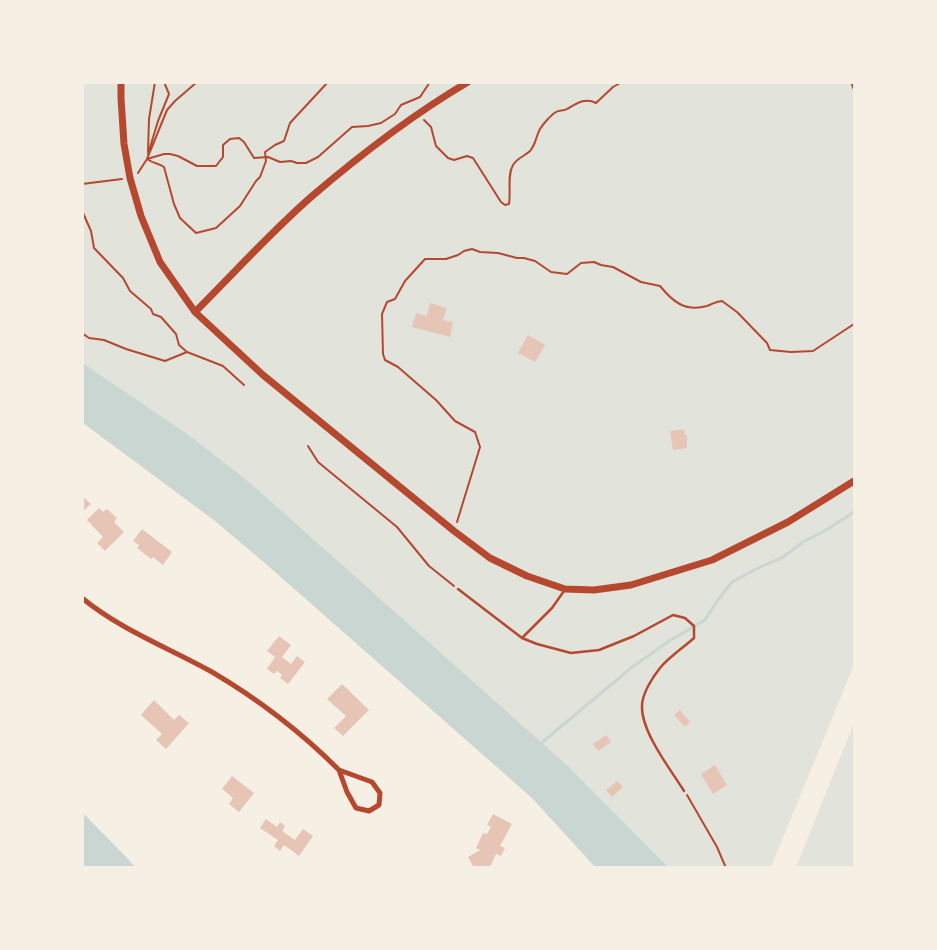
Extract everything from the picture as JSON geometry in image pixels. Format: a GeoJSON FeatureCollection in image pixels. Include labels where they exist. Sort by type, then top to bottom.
{"type":"FeatureCollection","features":[{"type":"Feature","properties":{"kind":"street"},"geometry":{"type":"LineString","coordinates":[[122,82],[121,98],[124,144],[130,178],[141,216],[160,262],[194,312],[263,376],[490,558],[527,576],[564,589],[594,590],[631,585],[712,560],[788,522],[854,481]]}},
{"type":"Feature","properties":{"kind":"street"},"geometry":{"type":"LineString","coordinates":[[194,312],[310,198],[376,144],[468,82]]}},
{"type":"Feature","properties":{"kind":"street"},"geometry":{"type":"LineString","coordinates":[[82,598],[136,632],[212,672],[270,710],[316,746],[340,770],[372,782],[380,793],[379,805],[369,811],[356,808],[347,792],[340,770]]}},
{"type":"Feature","properties":{"kind":"lane"},"geometry":{"type":"LineString","coordinates":[[458,589],[522,638],[571,653],[599,650],[634,636],[673,616],[684,618],[694,626],[694,638],[660,667],[648,686],[642,705],[644,722],[684,791]]}},
{"type":"Feature","properties":{"kind":"lane"},"geometry":{"type":"LineString","coordinates":[[522,638],[552,608],[564,589]]}},
{"type":"Feature","properties":{"kind":"path"},"geometry":{"type":"LineString","coordinates":[[147,159],[149,119],[155,82]]}},
{"type":"Feature","properties":{"kind":"path"},"geometry":{"type":"LineString","coordinates":[[147,159],[158,121],[169,94],[164,82]]}},
{"type":"Feature","properties":{"kind":"path"},"geometry":{"type":"LineString","coordinates":[[82,184],[130,178],[137,174],[147,159],[167,110],[197,82]]}},
{"type":"Feature","properties":{"kind":"path"},"geometry":{"type":"LineString","coordinates":[[147,159],[154,164],[164,167],[180,218],[196,233],[216,228],[240,206],[260,177],[266,161],[266,152],[275,144],[284,141],[290,123],[328,82]]}},
{"type":"Feature","properties":{"kind":"path"},"geometry":{"type":"LineString","coordinates":[[147,159],[170,154],[198,166],[216,166],[224,157],[223,145],[230,139],[239,138],[244,142],[254,158],[265,157],[280,162],[291,160],[306,164],[318,157],[352,127],[381,123],[395,114],[401,105],[416,99],[425,91],[430,82]]}},
{"type":"Feature","properties":{"kind":"path"},"geometry":{"type":"LineString","coordinates":[[416,99],[415,108],[418,114],[431,127],[436,146],[448,158],[454,160],[468,156],[473,158],[501,202],[506,205],[509,204],[511,192],[509,178],[512,165],[518,158],[529,152],[540,129],[556,112],[566,110],[576,103],[585,101],[596,103],[613,87],[622,82]]}},
{"type":"Feature","properties":{"kind":"path"},"geometry":{"type":"LineString","coordinates":[[851,82],[854,90]]}},
{"type":"Feature","properties":{"kind":"path"},"geometry":{"type":"LineString","coordinates":[[82,206],[91,231],[94,248],[123,278],[130,291],[151,309],[153,314],[161,317],[176,334],[179,345],[187,352],[222,366],[244,385]]}},
{"type":"Feature","properties":{"kind":"path"},"geometry":{"type":"LineString","coordinates":[[454,531],[480,447],[475,432],[455,421],[436,400],[398,367],[385,360],[383,354],[382,314],[387,302],[395,299],[405,281],[425,259],[446,259],[458,255],[464,250],[472,249],[480,252],[498,252],[535,261],[551,272],[567,274],[580,263],[594,262],[601,266],[613,267],[641,282],[660,286],[678,304],[698,308],[722,301],[737,312],[750,328],[767,343],[770,350],[777,352],[813,351],[854,324]]}},
{"type":"Feature","properties":{"kind":"path"},"geometry":{"type":"LineString","coordinates":[[82,333],[89,338],[104,340],[165,361],[187,352]]}},
{"type":"Feature","properties":{"kind":"path"},"geometry":{"type":"LineString","coordinates":[[308,446],[318,462],[397,527],[429,566],[458,589]]}},
{"type":"Feature","properties":{"kind":"path"},"geometry":{"type":"LineString","coordinates":[[684,791],[717,847],[726,868]]}},
{"type":"Feature","properties":{"kind":"shaded area"},"geometry":{"type":"Polygon","coordinates":[[[83,83],[854,83],[854,665],[771,867],[668,867],[568,766],[248,481],[186,433],[83,362],[83,83]]]}},
{"type":"Feature","properties":{"kind":"shaded area"},"geometry":{"type":"Polygon","coordinates":[[[82,362],[186,433],[248,481],[568,766],[668,867],[595,867],[532,798],[266,564],[215,521],[83,423],[82,362]]]}},
{"type":"Feature","properties":{"kind":"shaded area"},"geometry":{"type":"Polygon","coordinates":[[[854,723],[854,867],[796,867],[854,723]]]}},
{"type":"Feature","properties":{"kind":"shaded area"},"geometry":{"type":"Polygon","coordinates":[[[82,812],[128,859],[135,867],[83,867],[82,812]]]}},
{"type":"Feature","properties":{"kind":"building"},"geometry":{"type":"Polygon","coordinates":[[[430,303],[447,308],[443,320],[453,322],[450,337],[412,327],[416,313],[427,316],[430,303]]]}},
{"type":"Feature","properties":{"kind":"building"},"geometry":{"type":"Polygon","coordinates":[[[528,335],[545,345],[535,362],[518,353],[528,335]]]}},
{"type":"Feature","properties":{"kind":"building"},"geometry":{"type":"Polygon","coordinates":[[[684,429],[685,435],[687,435],[687,448],[673,450],[670,431],[684,429]]]}},
{"type":"Feature","properties":{"kind":"building"},"geometry":{"type":"Polygon","coordinates":[[[82,496],[91,504],[82,512],[82,496]]]}},
{"type":"Feature","properties":{"kind":"building"},"geometry":{"type":"Polygon","coordinates":[[[99,508],[103,512],[107,509],[117,518],[114,522],[124,532],[105,551],[97,543],[103,537],[87,520],[99,508]]]}},
{"type":"Feature","properties":{"kind":"building"},"geometry":{"type":"Polygon","coordinates":[[[142,529],[172,552],[163,565],[153,557],[151,559],[137,548],[139,545],[133,541],[142,529]]]}},
{"type":"Feature","properties":{"kind":"building"},"geometry":{"type":"Polygon","coordinates":[[[279,636],[291,645],[282,657],[291,664],[297,656],[305,662],[288,684],[280,678],[282,675],[277,671],[274,674],[267,669],[275,657],[267,651],[279,636]]]}},
{"type":"Feature","properties":{"kind":"building"},"geometry":{"type":"Polygon","coordinates":[[[342,684],[369,710],[343,736],[334,728],[346,716],[327,699],[342,684]]]}},
{"type":"Feature","properties":{"kind":"building"},"geometry":{"type":"Polygon","coordinates":[[[154,700],[174,720],[179,715],[189,723],[166,749],[156,740],[162,734],[141,715],[154,700]]]}},
{"type":"Feature","properties":{"kind":"building"},"geometry":{"type":"Polygon","coordinates":[[[680,710],[690,722],[685,727],[674,715],[680,710]]]}},
{"type":"Feature","properties":{"kind":"building"},"geometry":{"type":"Polygon","coordinates":[[[606,735],[611,742],[598,751],[593,744],[606,735]]]}},
{"type":"Feature","properties":{"kind":"building"},"geometry":{"type":"Polygon","coordinates":[[[715,765],[727,785],[713,794],[701,774],[715,765]]]}},
{"type":"Feature","properties":{"kind":"building"},"geometry":{"type":"Polygon","coordinates":[[[232,776],[254,793],[239,812],[229,804],[233,798],[222,789],[232,776]]]}},
{"type":"Feature","properties":{"kind":"building"},"geometry":{"type":"Polygon","coordinates":[[[617,781],[623,787],[612,797],[606,790],[617,781]]]}},
{"type":"Feature","properties":{"kind":"building"},"geometry":{"type":"Polygon","coordinates":[[[493,814],[512,824],[500,846],[505,848],[501,856],[496,854],[491,865],[486,868],[474,868],[468,857],[480,850],[476,848],[483,833],[487,834],[491,827],[487,825],[493,814]]]}},
{"type":"Feature","properties":{"kind":"building"},"geometry":{"type":"Polygon","coordinates":[[[266,819],[277,827],[280,822],[285,826],[282,831],[295,840],[303,829],[313,836],[299,856],[284,845],[280,851],[274,846],[278,840],[260,828],[266,819]]]}},
{"type":"Feature","properties":{"kind":"waterway"},"geometry":{"type":"LineString","coordinates":[[539,745],[631,668],[669,641],[705,620],[732,582],[783,557],[803,542],[854,512]]}}]}
